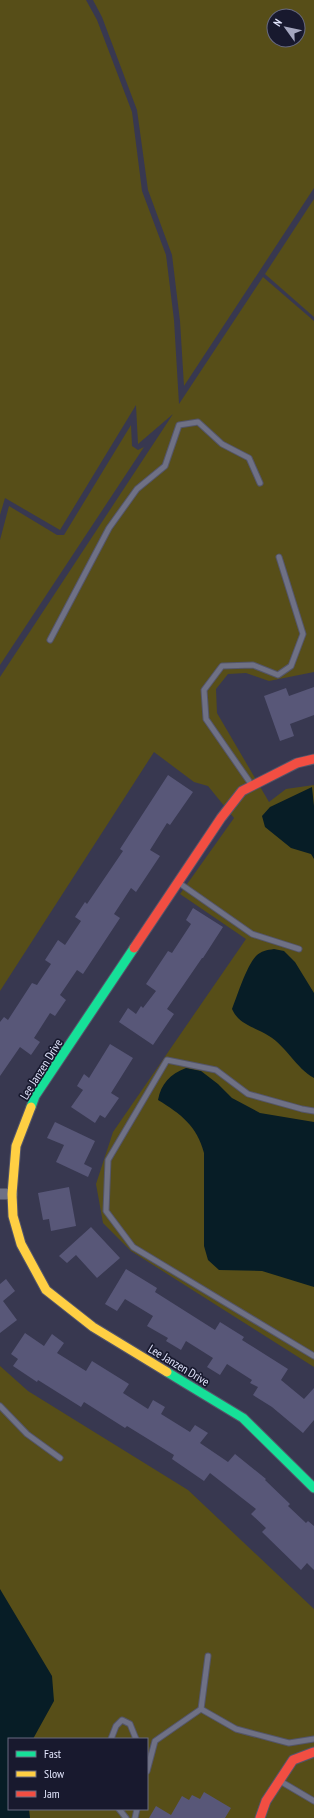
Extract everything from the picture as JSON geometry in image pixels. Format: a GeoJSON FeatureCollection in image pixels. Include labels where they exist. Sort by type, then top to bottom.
{"type":"FeatureCollection","features":[{"type":"Feature","properties":{"kind":"street","name":"Lee Janzen Drive"},"geometry":{"type":"LineString","coordinates":[[314,759],[297,763],[242,790],[221,818],[35,1096],[16,1146],[12,1194],[12,1216],[21,1244],[46,1290],[94,1327],[243,1418],[314,1488]]}},
{"type":"Feature","properties":{"kind":"street"},"geometry":{"type":"LineString","coordinates":[[0,1194],[12,1194]]}},
{"type":"Feature","properties":{"kind":"street"},"geometry":{"type":"LineString","coordinates":[[260,1818],[266,1801],[293,1760],[314,1752]]}},
{"type":"Feature","properties":{"kind":"lane"},"geometry":{"type":"LineString","coordinates":[[50,640],[109,528],[137,489],[166,466],[179,425],[198,422],[222,444],[249,458],[260,483]]}},
{"type":"Feature","properties":{"kind":"lane"},"geometry":{"type":"LineString","coordinates":[[249,781],[206,719],[204,690],[222,666],[253,665],[278,675],[291,666],[303,634],[279,557]]}},
{"type":"Feature","properties":{"kind":"lane"},"geometry":{"type":"LineString","coordinates":[[182,885],[252,934],[299,949]]}},
{"type":"Feature","properties":{"kind":"lane"},"geometry":{"type":"LineString","coordinates":[[314,1111],[248,1094],[216,1070],[167,1060],[108,1160],[106,1211],[133,1247],[314,1356]]}},
{"type":"Feature","properties":{"kind":"lane"},"geometry":{"type":"LineString","coordinates":[[0,1406],[27,1434],[60,1458]]}},
{"type":"Feature","properties":{"kind":"lane"},"geometry":{"type":"LineString","coordinates":[[148,1766],[155,1741],[201,1709],[208,1656]]}},
{"type":"Feature","properties":{"kind":"lane"},"geometry":{"type":"LineString","coordinates":[[201,1709],[236,1729],[289,1743],[314,1739]]}},
{"type":"Feature","properties":{"kind":"lane"},"geometry":{"type":"LineString","coordinates":[[111,1738],[116,1726],[122,1720],[130,1724],[136,1738]]}},
{"type":"Feature","properties":{"kind":"lane"},"geometry":{"type":"LineString","coordinates":[[279,1780],[314,1801]]}},
{"type":"Feature","properties":{"kind":"lane"},"geometry":{"type":"LineString","coordinates":[[120,1810],[126,1818]]}},
{"type":"Feature","properties":{"kind":"shaded area"},"geometry":{"type":"Polygon","coordinates":[[[0,0],[86,0],[97,20],[132,112],[142,191],[166,255],[174,320],[179,404],[263,277],[314,321],[314,672],[269,681],[246,673],[228,674],[216,689],[217,713],[269,802],[286,789],[314,785],[314,1367],[131,1251],[103,1223],[96,1184],[113,1132],[246,939],[180,894],[234,818],[208,786],[194,782],[154,752],[0,991],[0,677],[173,414],[138,444],[136,405],[60,530],[5,498],[0,515],[0,0]]]}},
{"type":"Feature","properties":{"kind":"shaded area"},"geometry":{"type":"Polygon","coordinates":[[[93,0],[314,0],[314,188],[184,386],[180,321],[172,255],[148,190],[137,110],[102,17],[93,0]]]}},
{"type":"Feature","properties":{"kind":"shaded area"},"geometry":{"type":"Polygon","coordinates":[[[314,199],[314,317],[265,274],[314,199]]]}},
{"type":"Feature","properties":{"kind":"shaded area"},"geometry":{"type":"Polygon","coordinates":[[[131,425],[132,446],[138,450],[144,447],[0,665],[0,540],[9,506],[57,535],[64,535],[131,425]]]}},
{"type":"Feature","properties":{"kind":"shaded area"},"geometry":{"type":"Polygon","coordinates":[[[0,1366],[28,1391],[188,1490],[314,1609],[314,1818],[0,1818],[0,1366]]]}},
{"type":"Feature","properties":{"kind":"water"},"geometry":{"type":"Polygon","coordinates":[[[312,787],[314,806],[314,859],[311,854],[291,848],[265,827],[262,816],[270,807],[312,787]]]}},
{"type":"Feature","properties":{"kind":"water"},"geometry":{"type":"Polygon","coordinates":[[[274,949],[284,951],[295,962],[314,993],[314,1078],[302,1069],[281,1045],[264,1033],[243,1022],[232,1009],[252,961],[260,953],[274,949]]]}},
{"type":"Feature","properties":{"kind":"water"},"geometry":{"type":"Polygon","coordinates":[[[186,1068],[201,1071],[218,1084],[232,1098],[260,1113],[314,1122],[314,1287],[262,1271],[219,1270],[208,1260],[204,1246],[204,1153],[197,1135],[187,1122],[174,1110],[158,1100],[161,1089],[167,1080],[175,1073],[186,1068]]]}},
{"type":"Feature","properties":{"kind":"water"},"geometry":{"type":"Polygon","coordinates":[[[0,1589],[52,1676],[54,1701],[34,1738],[8,1738],[8,1810],[29,1810],[30,1818],[0,1818],[0,1589]]]}},
{"type":"Feature","properties":{"kind":"building"},"geometry":{"type":"Polygon","coordinates":[[[314,687],[314,715],[290,724],[294,736],[280,741],[264,696],[286,688],[289,696],[314,687]]]}},
{"type":"Feature","properties":{"kind":"building"},"geometry":{"type":"Polygon","coordinates":[[[168,775],[193,792],[170,825],[167,823],[150,850],[160,856],[136,892],[131,888],[114,914],[120,918],[83,974],[77,970],[60,995],[66,1000],[55,1016],[50,1013],[34,1038],[40,1042],[31,1055],[20,1047],[0,1076],[0,1022],[4,1017],[8,1020],[32,983],[37,985],[51,964],[45,960],[58,940],[65,945],[81,921],[75,917],[85,902],[87,904],[123,851],[120,849],[168,775]]]}},
{"type":"Feature","properties":{"kind":"building"},"geometry":{"type":"Polygon","coordinates":[[[193,908],[223,927],[167,1009],[174,1014],[153,1045],[119,1022],[128,1008],[136,1014],[141,1006],[143,1008],[156,991],[146,984],[168,951],[172,953],[191,924],[186,920],[193,908]]]}},
{"type":"Feature","properties":{"kind":"building"},"geometry":{"type":"Polygon","coordinates":[[[110,1044],[133,1058],[111,1093],[119,1098],[105,1118],[100,1115],[95,1123],[71,1107],[83,1090],[77,1086],[84,1074],[89,1078],[110,1044]]]}},
{"type":"Feature","properties":{"kind":"building"},"geometry":{"type":"Polygon","coordinates":[[[55,1122],[95,1141],[84,1164],[92,1168],[88,1177],[56,1162],[64,1145],[47,1138],[55,1122]]]}},
{"type":"Feature","properties":{"kind":"building"},"geometry":{"type":"Polygon","coordinates":[[[69,1187],[76,1226],[51,1231],[49,1219],[43,1220],[38,1193],[69,1187]]]}},
{"type":"Feature","properties":{"kind":"building"},"geometry":{"type":"Polygon","coordinates":[[[91,1227],[120,1258],[97,1278],[76,1255],[67,1263],[59,1256],[91,1227]]]}},
{"type":"Feature","properties":{"kind":"building"},"geometry":{"type":"Polygon","coordinates":[[[126,1269],[157,1288],[155,1292],[215,1330],[220,1322],[244,1337],[242,1340],[288,1369],[281,1380],[304,1399],[314,1388],[314,1420],[303,1433],[272,1407],[253,1395],[258,1387],[250,1383],[252,1380],[227,1364],[220,1375],[207,1367],[213,1358],[186,1341],[181,1350],[166,1341],[168,1338],[147,1326],[153,1316],[125,1299],[117,1311],[105,1304],[126,1269]]]}},
{"type":"Feature","properties":{"kind":"building"},"geometry":{"type":"Polygon","coordinates":[[[6,1279],[15,1291],[3,1301],[17,1320],[0,1333],[0,1284],[6,1279]]]}},
{"type":"Feature","properties":{"kind":"building"},"geometry":{"type":"Polygon","coordinates":[[[25,1333],[44,1346],[52,1334],[64,1343],[57,1353],[86,1371],[92,1361],[129,1384],[123,1393],[148,1409],[153,1400],[165,1407],[161,1414],[190,1432],[195,1425],[208,1433],[200,1443],[228,1462],[235,1454],[266,1479],[265,1480],[290,1504],[288,1506],[306,1523],[308,1521],[314,1526],[314,1570],[307,1563],[301,1570],[262,1532],[266,1528],[251,1514],[256,1509],[210,1473],[204,1481],[172,1459],[174,1455],[127,1426],[125,1428],[84,1402],[81,1407],[38,1380],[37,1382],[13,1366],[18,1359],[11,1354],[25,1333]]]}},
{"type":"Feature","properties":{"kind":"building"},"geometry":{"type":"Polygon","coordinates":[[[204,1792],[231,1808],[225,1818],[149,1818],[156,1806],[171,1815],[182,1796],[189,1800],[192,1795],[200,1799],[204,1792]]]}},
{"type":"Feature","properties":{"kind":"traffic: fast"},"geometry":{"type":"LineString","coordinates":[[31,1107],[35,1096],[134,948]]}},
{"type":"Feature","properties":{"kind":"traffic: fast"},"geometry":{"type":"LineString","coordinates":[[167,1372],[243,1418],[314,1488]]}},
{"type":"Feature","properties":{"kind":"traffic: slow"},"geometry":{"type":"LineString","coordinates":[[31,1107],[16,1146],[12,1194],[13,1216],[21,1244],[46,1290],[93,1327],[167,1372]]}},
{"type":"Feature","properties":{"kind":"traffic: jam"},"geometry":{"type":"LineString","coordinates":[[134,948],[221,818],[242,791],[297,763],[314,759]]}},
{"type":"Feature","properties":{"kind":"traffic: jam"},"geometry":{"type":"LineString","coordinates":[[260,1818],[266,1801],[293,1760],[314,1752]]}}]}
